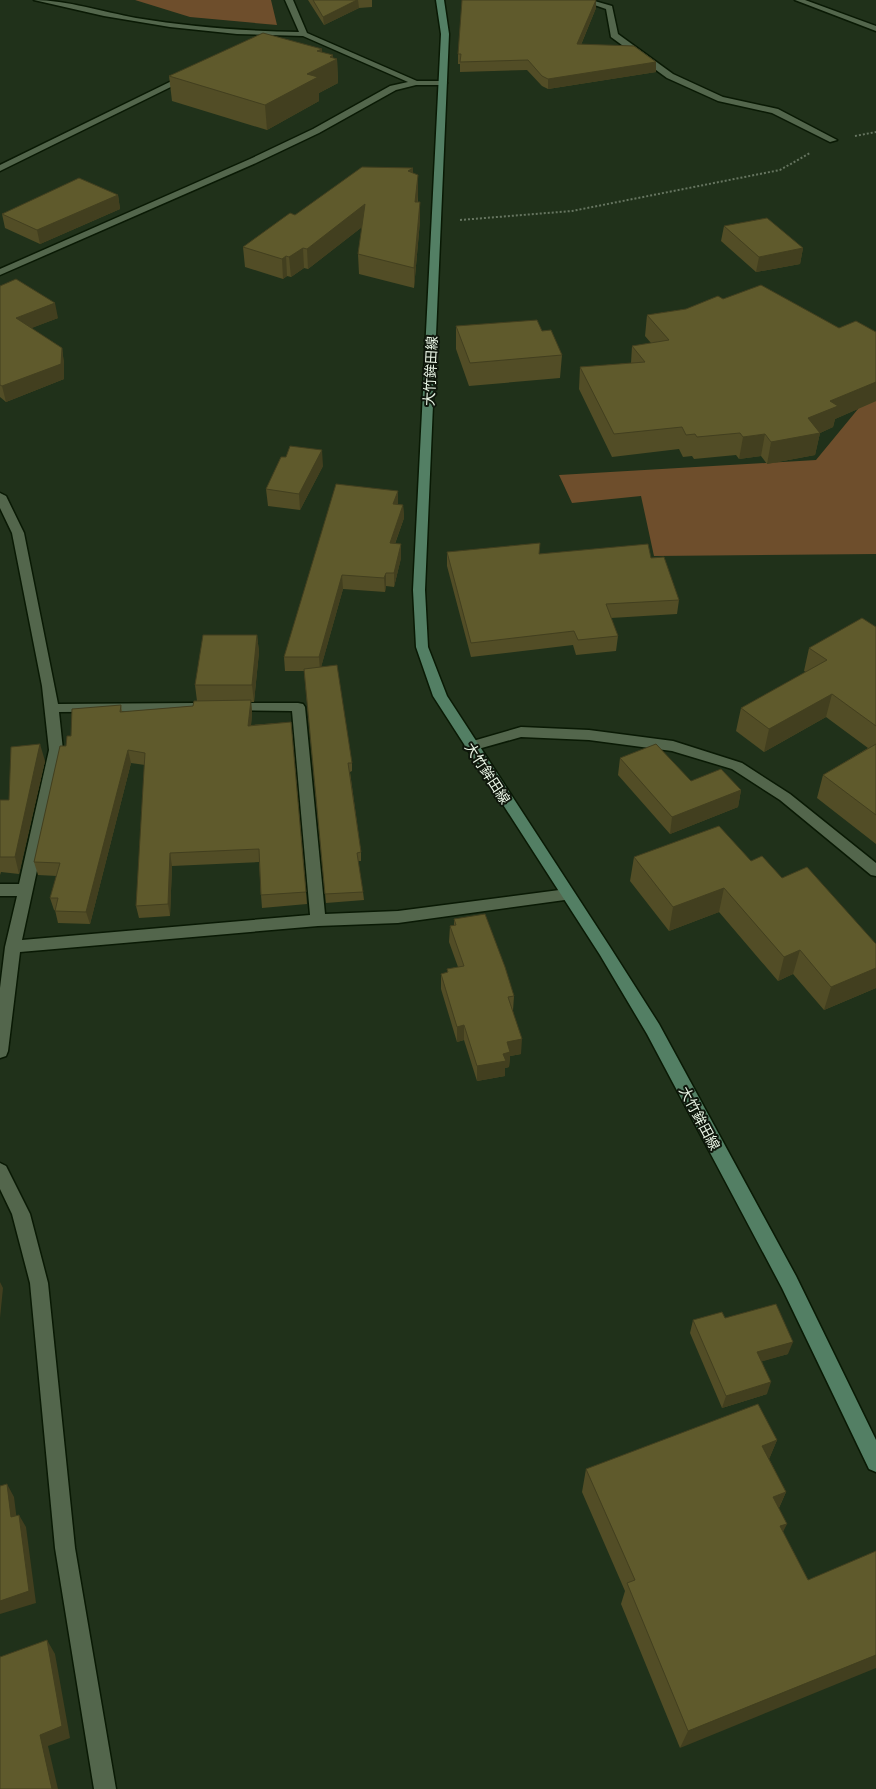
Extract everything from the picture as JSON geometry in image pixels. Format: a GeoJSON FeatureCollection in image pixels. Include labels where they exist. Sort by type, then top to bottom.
{"type":"FeatureCollection","features":[{"type":"Feature","properties":{"kind":"main road","name":"大竹鉾田線"},"geometry":{"type":"LineString","coordinates":[[440,0],[445,34],[419,590],[422,647],[440,696],[605,951],[657,1038],[789,1282],[876,1462]]}},
{"type":"Feature","properties":{"kind":"street"},"geometry":{"type":"LineString","coordinates":[[38,0],[95,14],[204,28],[276,34],[304,34],[416,84]]}},
{"type":"Feature","properties":{"kind":"street"},"geometry":{"type":"LineString","coordinates":[[289,0],[304,34]]}},
{"type":"Feature","properties":{"kind":"street"},"geometry":{"type":"LineString","coordinates":[[584,0],[609,8],[614,35],[670,76],[721,99],[775,110],[832,140]]}},
{"type":"Feature","properties":{"kind":"street"},"geometry":{"type":"LineString","coordinates":[[799,0],[876,29]]}},
{"type":"Feature","properties":{"kind":"street"},"geometry":{"type":"LineString","coordinates":[[258,43],[276,34]]}},
{"type":"Feature","properties":{"kind":"street"},"geometry":{"type":"LineString","coordinates":[[0,168],[196,73]]}},
{"type":"Feature","properties":{"kind":"street"},"geometry":{"type":"LineString","coordinates":[[0,272],[253,161],[316,131],[393,88],[416,84],[443,83]]}},
{"type":"Feature","properties":{"kind":"street"},"geometry":{"type":"LineString","coordinates":[[0,496],[18,533],[49,686],[56,750],[13,947],[1,1040]]}},
{"type":"Feature","properties":{"kind":"street"},"geometry":{"type":"LineString","coordinates":[[52,708],[298,707],[318,920]]}},
{"type":"Feature","properties":{"kind":"street"},"geometry":{"type":"LineString","coordinates":[[471,746],[521,732],[589,735],[673,746],[737,766],[784,797],[876,871]]}},
{"type":"Feature","properties":{"kind":"street"},"geometry":{"type":"LineString","coordinates":[[0,890],[26,890]]}},
{"type":"Feature","properties":{"kind":"street"},"geometry":{"type":"LineString","coordinates":[[13,947],[318,920],[398,917],[567,895]]}},
{"type":"Feature","properties":{"kind":"street"},"geometry":{"type":"LineString","coordinates":[[0,1171],[21,1214],[39,1284],[65,1548],[105,1789]]}},
{"type":"Feature","properties":{"kind":"path"},"geometry":{"type":"LineString","coordinates":[[437,222],[572,211],[780,170],[832,140],[876,132]]}},
{"type":"Feature","properties":{"kind":"shaded area"},"geometry":{"type":"Polygon","coordinates":[[[135,0],[271,0],[277,25],[190,17],[135,0]]]}},
{"type":"Feature","properties":{"kind":"shaded area"},"geometry":{"type":"Polygon","coordinates":[[[872,392],[876,392],[876,554],[654,556],[641,496],[572,503],[559,475],[816,460],[872,392]]]}},
{"type":"Feature","properties":{"kind":"building"},"geometry":{"type":"Polygon","coordinates":[[[313,0],[357,0],[323,17],[313,0]]]}},
{"type":"Feature","properties":{"kind":"building"},"geometry":{"type":"Polygon","coordinates":[[[462,0],[596,0],[577,44],[634,46],[656,62],[548,79],[542,76],[528,60],[460,62],[461,54],[458,54],[462,0]]]}},
{"type":"Feature","properties":{"kind":"building"},"geometry":{"type":"Polygon","coordinates":[[[263,33],[322,49],[317,51],[333,55],[330,57],[337,59],[307,74],[318,77],[265,105],[169,76],[263,33]]]}},
{"type":"Feature","properties":{"kind":"building"},"geometry":{"type":"Polygon","coordinates":[[[362,167],[413,168],[408,171],[418,175],[415,202],[420,202],[414,268],[358,254],[365,204],[307,249],[303,248],[289,257],[286,256],[282,259],[243,247],[290,213],[295,215],[362,167]]]}},
{"type":"Feature","properties":{"kind":"building"},"geometry":{"type":"Polygon","coordinates":[[[79,178],[118,195],[37,230],[2,214],[79,178]]]}},
{"type":"Feature","properties":{"kind":"building"},"geometry":{"type":"Polygon","coordinates":[[[767,218],[803,248],[759,257],[724,226],[767,218]]]}},
{"type":"Feature","properties":{"kind":"building"},"geometry":{"type":"Polygon","coordinates":[[[16,279],[55,303],[16,318],[62,348],[61,364],[2,386],[0,385],[0,286],[16,279]]]}},
{"type":"Feature","properties":{"kind":"building"},"geometry":{"type":"Polygon","coordinates":[[[761,285],[839,328],[856,321],[876,332],[876,382],[830,401],[838,406],[808,418],[820,433],[771,442],[765,434],[743,437],[740,433],[697,437],[695,434],[686,435],[682,427],[614,434],[580,367],[645,362],[632,346],[669,340],[647,315],[686,309],[718,296],[723,299],[761,285]]]}},
{"type":"Feature","properties":{"kind":"building"},"geometry":{"type":"Polygon","coordinates":[[[537,320],[542,331],[551,330],[562,355],[470,363],[456,326],[537,320]]]}},
{"type":"Feature","properties":{"kind":"building"},"geometry":{"type":"Polygon","coordinates":[[[290,446],[322,450],[299,494],[266,489],[281,457],[286,457],[290,446]]]}},
{"type":"Feature","properties":{"kind":"building"},"geometry":{"type":"Polygon","coordinates":[[[336,484],[398,491],[393,504],[403,505],[390,543],[401,544],[394,573],[386,573],[384,578],[342,575],[319,657],[284,657],[336,484]]]}},
{"type":"Feature","properties":{"kind":"building"},"geometry":{"type":"Polygon","coordinates":[[[540,543],[539,554],[648,544],[651,558],[664,557],[679,600],[606,604],[618,636],[578,640],[574,631],[471,643],[447,552],[540,543]]]}},
{"type":"Feature","properties":{"kind":"building"},"geometry":{"type":"Polygon","coordinates":[[[862,618],[876,627],[876,726],[832,694],[769,729],[741,708],[827,660],[809,648],[862,618]]]}},
{"type":"Feature","properties":{"kind":"building"},"geometry":{"type":"Polygon","coordinates":[[[203,635],[257,635],[252,685],[195,685],[203,635]]]}},
{"type":"Feature","properties":{"kind":"building"},"geometry":{"type":"Polygon","coordinates":[[[337,665],[352,763],[348,763],[361,852],[357,853],[363,892],[325,894],[304,669],[337,665]]]}},
{"type":"Feature","properties":{"kind":"building"},"geometry":{"type":"Polygon","coordinates":[[[251,700],[248,726],[291,722],[306,892],[261,895],[259,849],[170,853],[168,904],[136,906],[145,753],[128,750],[86,912],[55,911],[58,898],[50,898],[60,863],[34,862],[60,746],[66,746],[67,736],[71,736],[72,709],[121,705],[120,712],[193,706],[194,701],[251,700]]]}},
{"type":"Feature","properties":{"kind":"building"},"geometry":{"type":"Polygon","coordinates":[[[40,744],[15,857],[0,857],[0,800],[9,800],[11,747],[40,744]]]}},
{"type":"Feature","properties":{"kind":"building"},"geometry":{"type":"Polygon","coordinates":[[[656,744],[691,781],[721,769],[741,790],[672,817],[620,758],[656,744]]]}},
{"type":"Feature","properties":{"kind":"building"},"geometry":{"type":"Polygon","coordinates":[[[876,744],[876,815],[823,775],[876,744]]]}},
{"type":"Feature","properties":{"kind":"building"},"geometry":{"type":"Polygon","coordinates":[[[719,826],[751,861],[762,856],[782,878],[807,867],[876,944],[876,968],[831,987],[800,950],[784,957],[724,888],[673,907],[634,857],[719,826]]]}},
{"type":"Feature","properties":{"kind":"building"},"geometry":{"type":"Polygon","coordinates":[[[485,914],[514,996],[508,997],[522,1039],[507,1042],[510,1052],[503,1054],[506,1061],[477,1066],[464,1025],[457,1027],[441,974],[448,972],[447,969],[464,966],[450,926],[456,925],[454,919],[485,914]]]}},
{"type":"Feature","properties":{"kind":"building"},"geometry":{"type":"Polygon","coordinates":[[[776,1304],[793,1342],[757,1352],[771,1382],[726,1396],[693,1320],[722,1312],[725,1318],[776,1304]]]}},
{"type":"Feature","properties":{"kind":"building"},"geometry":{"type":"Polygon","coordinates":[[[758,1404],[777,1440],[762,1446],[786,1492],[773,1497],[787,1524],[780,1526],[808,1580],[876,1551],[876,1655],[688,1731],[627,1583],[635,1580],[586,1469],[758,1404]]]}},
{"type":"Feature","properties":{"kind":"building"},"geometry":{"type":"Polygon","coordinates":[[[7,1484],[11,1517],[19,1515],[29,1591],[0,1601],[0,1486],[7,1484]]]}},
{"type":"Feature","properties":{"kind":"building"},"geometry":{"type":"Polygon","coordinates":[[[47,1640],[62,1726],[40,1735],[52,1789],[0,1789],[0,1657],[47,1640]]]}}]}
